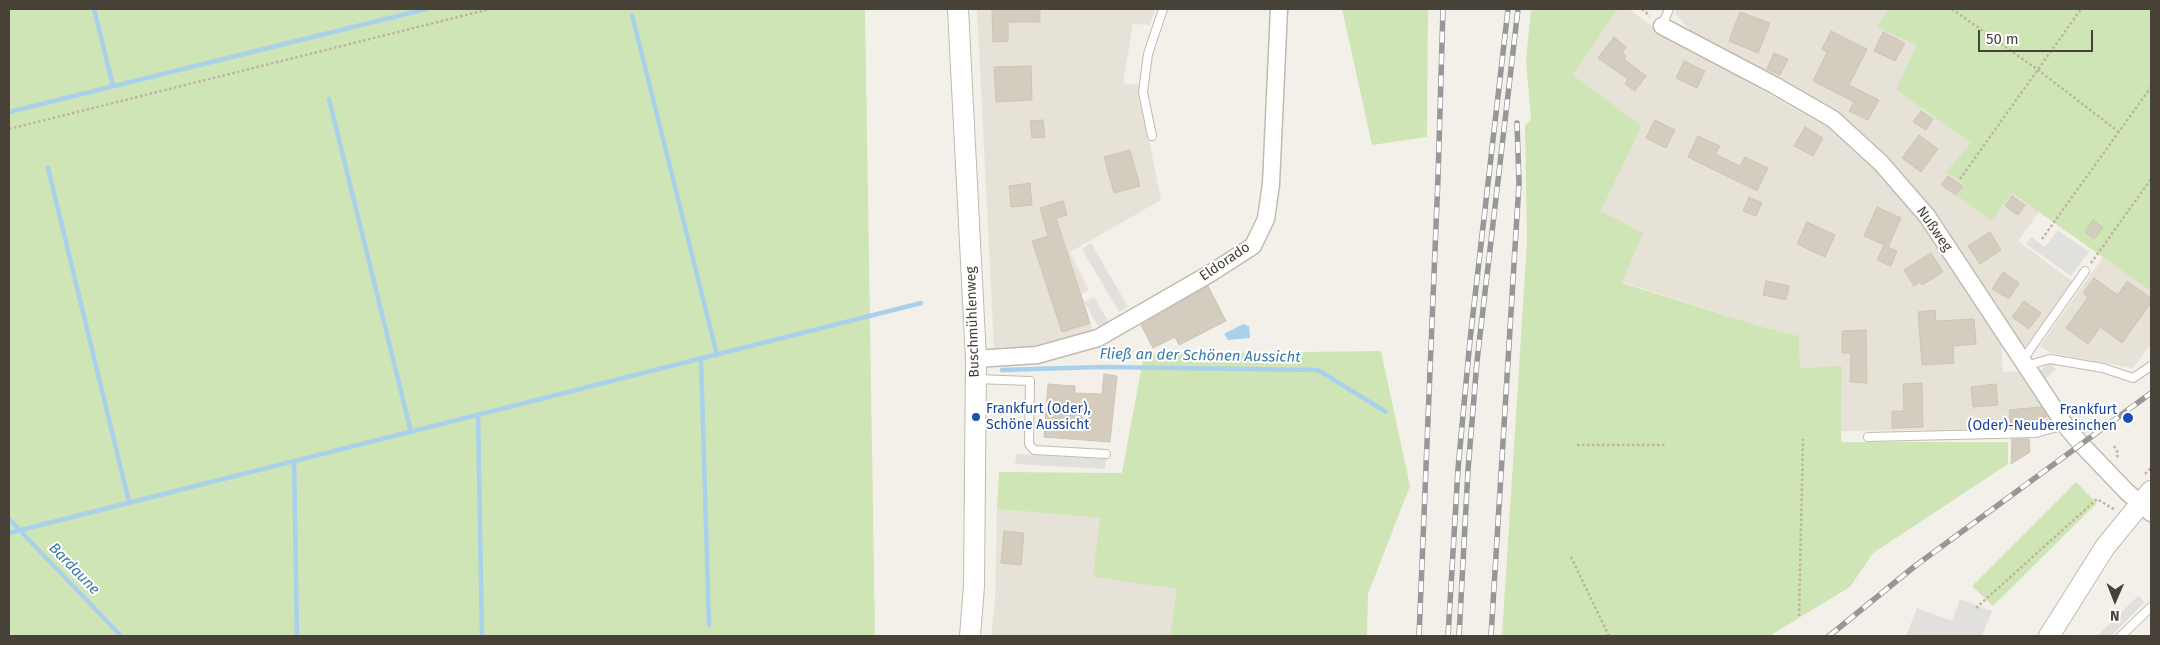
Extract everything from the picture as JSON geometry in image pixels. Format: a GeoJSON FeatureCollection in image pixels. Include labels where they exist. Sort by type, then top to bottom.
{"type":"FeatureCollection","features":[{"type":"Feature","properties":{"kind":"street","name":"Buschmühlenweg"},"geometry":{"type":"LineString","coordinates":[[958,9],[976,359],[974,586],[970,636]]}},
{"type":"Feature","properties":{"kind":"street","name":"Eldorado"},"geometry":{"type":"LineString","coordinates":[[976,359],[1037,355],[1098,338],[1211,274],[1253,246],[1266,219],[1271,184],[1279,9]]}},
{"type":"Feature","properties":{"kind":"street","name":"Nußweg"},"geometry":{"type":"LineString","coordinates":[[1662,26],[1774,85],[1833,120],[1881,163],[1927,216],[2065,425],[2081,444],[2148,502]]}},
{"type":"Feature","properties":{"kind":"street"},"geometry":{"type":"LineString","coordinates":[[2049,636],[2105,547],[2148,502]]}},
{"type":"Feature","properties":{"kind":"lane"},"geometry":{"type":"LineString","coordinates":[[1152,136],[1143,92],[1148,54],[1163,9]]}},
{"type":"Feature","properties":{"kind":"lane"},"geometry":{"type":"LineString","coordinates":[[1662,26],[1669,9]]}},
{"type":"Feature","properties":{"kind":"lane"},"geometry":{"type":"LineString","coordinates":[[2023,363],[2085,271]]}},
{"type":"Feature","properties":{"kind":"lane"},"geometry":{"type":"LineString","coordinates":[[2023,363],[2050,359],[2103,368],[2133,378],[2151,366]]}},
{"type":"Feature","properties":{"kind":"lane"},"geometry":{"type":"LineString","coordinates":[[976,379],[1030,381],[1028,444],[1034,450],[1106,454]]}},
{"type":"Feature","properties":{"kind":"lane"},"geometry":{"type":"LineString","coordinates":[[1868,437],[2036,433],[2065,425]]}},
{"type":"Feature","properties":{"kind":"lane"},"geometry":{"type":"LineString","coordinates":[[2121,636],[2151,607]]}},
{"type":"Feature","properties":{"kind":"path"},"geometry":{"type":"LineString","coordinates":[[9,129],[490,9]]}},
{"type":"Feature","properties":{"kind":"path"},"geometry":{"type":"LineString","coordinates":[[1952,9],[2038,70],[2119,132]]}},
{"type":"Feature","properties":{"kind":"path"},"geometry":{"type":"LineString","coordinates":[[1960,178],[2081,9]]}},
{"type":"Feature","properties":{"kind":"path"},"geometry":{"type":"LineString","coordinates":[[2042,239],[2151,88]]}},
{"type":"Feature","properties":{"kind":"path"},"geometry":{"type":"LineString","coordinates":[[2085,271],[2151,179]]}},
{"type":"Feature","properties":{"kind":"path"},"geometry":{"type":"LineString","coordinates":[[1799,616],[1803,439]]}},
{"type":"Feature","properties":{"kind":"path"},"geometry":{"type":"LineString","coordinates":[[1577,445],[1667,445]]}},
{"type":"Feature","properties":{"kind":"path"},"geometry":{"type":"LineString","coordinates":[[2114,446],[2118,453],[2117,462]]}},
{"type":"Feature","properties":{"kind":"path"},"geometry":{"type":"LineString","coordinates":[[1976,608],[2097,499],[2116,510]]}},
{"type":"Feature","properties":{"kind":"path"},"geometry":{"type":"LineString","coordinates":[[1571,557],[1609,636]]}},
{"type":"Feature","properties":{"kind":"shaded area"},"geometry":{"type":"Polygon","coordinates":[[[977,9],[1155,9],[1150,25],[1133,24],[1123,83],[1138,85],[1161,200],[1070,252],[1089,290],[1081,294],[1093,331],[1064,341],[1032,347],[994,349],[977,9]]]}},
{"type":"Feature","properties":{"kind":"shaded area"},"geometry":{"type":"Polygon","coordinates":[[[1618,9],[1629,9],[1663,35],[1836,132],[1882,174],[1919,216],[2001,342],[2003,372],[2020,371],[2052,421],[2006,429],[1841,431],[1842,367],[1800,368],[1799,336],[1756,325],[1622,282],[1601,211],[1642,126],[1573,75],[1618,9]]]}},
{"type":"Feature","properties":{"kind":"shaded area"},"geometry":{"type":"Polygon","coordinates":[[[1677,9],[1888,9],[1878,27],[1916,45],[1896,90],[1971,143],[2012,193],[2039,212],[2018,241],[2073,282],[2028,346],[2020,346],[1923,197],[1886,155],[1837,110],[1779,77],[1693,33],[1675,14],[1677,9]]]}},
{"type":"Feature","properties":{"kind":"shaded area"},"geometry":{"type":"Polygon","coordinates":[[[2058,230],[2089,252],[2071,276],[2026,244],[2031,237],[2045,247],[2058,230]]]}},
{"type":"Feature","properties":{"kind":"shaded area"},"geometry":{"type":"Polygon","coordinates":[[[1091,243],[1128,307],[1119,312],[1082,249],[1091,243]]]}},
{"type":"Feature","properties":{"kind":"shaded area"},"geometry":{"type":"Polygon","coordinates":[[[2103,257],[2151,291],[2151,344],[2133,368],[2050,353],[2040,346],[2103,257]]]}},
{"type":"Feature","properties":{"kind":"shaded area"},"geometry":{"type":"Polygon","coordinates":[[[1094,297],[1109,323],[1099,328],[1084,302],[1094,297]]]}},
{"type":"Feature","properties":{"kind":"shaded area"},"geometry":{"type":"Polygon","coordinates":[[[2049,362],[2056,369],[2044,380],[2038,373],[2049,362]]]}},
{"type":"Feature","properties":{"kind":"shaded area"},"geometry":{"type":"Polygon","coordinates":[[[1017,454],[1106,459],[1105,469],[1015,464],[1017,454]]]}},
{"type":"Feature","properties":{"kind":"shaded area"},"geometry":{"type":"Polygon","coordinates":[[[997,509],[1100,518],[1094,577],[1178,589],[1170,636],[991,636],[995,601],[997,509]]]}},
{"type":"Feature","properties":{"kind":"shaded area"},"geometry":{"type":"Polygon","coordinates":[[[2138,596],[2145,602],[2111,636],[2097,636],[2138,596]]]}},
{"type":"Feature","properties":{"kind":"shaded area"},"geometry":{"type":"Polygon","coordinates":[[[1960,599],[1992,611],[1982,636],[1906,636],[1917,608],[1952,621],[1960,599]]]}},
{"type":"Feature","properties":{"kind":"green space"},"geometry":{"type":"Polygon","coordinates":[[[9,9],[865,9],[875,636],[9,636],[9,9]]]}},
{"type":"Feature","properties":{"kind":"green space"},"geometry":{"type":"Polygon","coordinates":[[[1342,9],[1428,9],[1427,137],[1372,145],[1342,9]]]}},
{"type":"Feature","properties":{"kind":"green space"},"geometry":{"type":"Polygon","coordinates":[[[1531,9],[1618,9],[1573,75],[1642,126],[1601,211],[1643,233],[1622,283],[1756,325],[1799,336],[1800,368],[1842,366],[1841,442],[2008,442],[2008,464],[1873,553],[1850,587],[1769,636],[1502,636],[1527,241],[1525,125],[1531,120],[1526,61],[1531,9]]]}},
{"type":"Feature","properties":{"kind":"green space"},"geometry":{"type":"Polygon","coordinates":[[[1888,9],[2151,9],[2151,291],[2012,193],[1991,221],[1958,196],[1965,185],[1946,172],[1971,143],[1896,90],[1916,45],[1877,27],[1888,9]]]}},
{"type":"Feature","properties":{"kind":"green space"},"geometry":{"type":"Polygon","coordinates":[[[1381,351],[1410,486],[1368,594],[1367,636],[1170,636],[1177,589],[1093,577],[1100,518],[997,509],[999,472],[1122,473],[1144,354],[1381,351]]]}},
{"type":"Feature","properties":{"kind":"green space"},"geometry":{"type":"Polygon","coordinates":[[[2076,482],[2097,503],[1993,606],[1972,586],[2076,482]]]}},
{"type":"Feature","properties":{"kind":"water"},"geometry":{"type":"Polygon","coordinates":[[[1243,324],[1249,326],[1250,338],[1228,340],[1224,334],[1243,324]]]}},
{"type":"Feature","properties":{"kind":"building"},"geometry":{"type":"Polygon","coordinates":[[[992,9],[1040,9],[1040,22],[1008,22],[1008,41],[993,42],[992,9]]]}},
{"type":"Feature","properties":{"kind":"building"},"geometry":{"type":"Polygon","coordinates":[[[1740,12],[1770,23],[1758,53],[1729,41],[1740,12]]]}},
{"type":"Feature","properties":{"kind":"building"},"geometry":{"type":"Polygon","coordinates":[[[1831,31],[1867,49],[1849,85],[1879,100],[1868,120],[1849,111],[1854,102],[1813,81],[1827,52],[1822,49],[1831,31]]]}},
{"type":"Feature","properties":{"kind":"building"},"geometry":{"type":"Polygon","coordinates":[[[1883,32],[1905,43],[1895,61],[1874,51],[1883,32]]]}},
{"type":"Feature","properties":{"kind":"building"},"geometry":{"type":"Polygon","coordinates":[[[1614,37],[1626,47],[1622,53],[1626,56],[1624,59],[1646,76],[1635,91],[1625,84],[1628,79],[1598,58],[1614,37]]]}},
{"type":"Feature","properties":{"kind":"building"},"geometry":{"type":"Polygon","coordinates":[[[1774,53],[1788,59],[1780,75],[1767,69],[1774,53]]]}},
{"type":"Feature","properties":{"kind":"building"},"geometry":{"type":"Polygon","coordinates":[[[1684,61],[1705,71],[1697,88],[1676,78],[1684,61]]]}},
{"type":"Feature","properties":{"kind":"building"},"geometry":{"type":"Polygon","coordinates":[[[1031,66],[1032,100],[996,102],[994,67],[1031,66]]]}},
{"type":"Feature","properties":{"kind":"building"},"geometry":{"type":"Polygon","coordinates":[[[1921,111],[1933,119],[1926,130],[1913,122],[1921,111]]]}},
{"type":"Feature","properties":{"kind":"building"},"geometry":{"type":"Polygon","coordinates":[[[1043,120],[1045,137],[1032,138],[1030,121],[1043,120]]]}},
{"type":"Feature","properties":{"kind":"building"},"geometry":{"type":"Polygon","coordinates":[[[1655,120],[1675,130],[1666,148],[1646,138],[1655,120]]]}},
{"type":"Feature","properties":{"kind":"building"},"geometry":{"type":"Polygon","coordinates":[[[1805,127],[1823,138],[1813,156],[1794,146],[1805,127]]]}},
{"type":"Feature","properties":{"kind":"building"},"geometry":{"type":"Polygon","coordinates":[[[1919,135],[1938,149],[1921,172],[1902,158],[1919,135]]]}},
{"type":"Feature","properties":{"kind":"building"},"geometry":{"type":"Polygon","coordinates":[[[1698,136],[1720,146],[1715,154],[1740,166],[1745,157],[1768,168],[1757,191],[1688,157],[1698,136]]]}},
{"type":"Feature","properties":{"kind":"building"},"geometry":{"type":"Polygon","coordinates":[[[1130,150],[1140,186],[1114,193],[1104,157],[1130,150]]]}},
{"type":"Feature","properties":{"kind":"building"},"geometry":{"type":"Polygon","coordinates":[[[1948,176],[1963,186],[1956,195],[1941,185],[1948,176]]]}},
{"type":"Feature","properties":{"kind":"building"},"geometry":{"type":"Polygon","coordinates":[[[1030,183],[1032,205],[1011,207],[1009,186],[1030,183]]]}},
{"type":"Feature","properties":{"kind":"building"},"geometry":{"type":"Polygon","coordinates":[[[2012,196],[2025,205],[2018,215],[2005,206],[2012,196]]]}},
{"type":"Feature","properties":{"kind":"building"},"geometry":{"type":"Polygon","coordinates":[[[1749,197],[1762,203],[1756,216],[1743,211],[1749,197]]]}},
{"type":"Feature","properties":{"kind":"building"},"geometry":{"type":"Polygon","coordinates":[[[1063,201],[1067,215],[1056,218],[1090,323],[1062,332],[1032,241],[1048,236],[1040,208],[1063,201]]]}},
{"type":"Feature","properties":{"kind":"building"},"geometry":{"type":"Polygon","coordinates":[[[1877,207],[1901,218],[1888,247],[1897,251],[1891,266],[1877,260],[1884,245],[1864,236],[1877,207]]]}},
{"type":"Feature","properties":{"kind":"building"},"geometry":{"type":"Polygon","coordinates":[[[2093,220],[2103,228],[2094,239],[2085,232],[2093,220]]]}},
{"type":"Feature","properties":{"kind":"building"},"geometry":{"type":"Polygon","coordinates":[[[1807,222],[1835,235],[1825,257],[1797,244],[1807,222]]]}},
{"type":"Feature","properties":{"kind":"building"},"geometry":{"type":"Polygon","coordinates":[[[1990,232],[2001,250],[1980,264],[1968,246],[1990,232]]]}},
{"type":"Feature","properties":{"kind":"building"},"geometry":{"type":"Polygon","coordinates":[[[1931,253],[1943,272],[1922,285],[1920,282],[1914,286],[1904,270],[1931,253]]]}},
{"type":"Feature","properties":{"kind":"building"},"geometry":{"type":"Polygon","coordinates":[[[2003,272],[2019,283],[2009,299],[1992,289],[2003,272]]]}},
{"type":"Feature","properties":{"kind":"building"},"geometry":{"type":"Polygon","coordinates":[[[2094,278],[2118,295],[2127,281],[2151,298],[2151,303],[2122,343],[2100,327],[2088,344],[2066,328],[2088,297],[2083,293],[2094,278]]]}},
{"type":"Feature","properties":{"kind":"building"},"geometry":{"type":"Polygon","coordinates":[[[1766,281],[1789,286],[1786,300],[1763,295],[1766,281]]]}},
{"type":"Feature","properties":{"kind":"building"},"geometry":{"type":"Polygon","coordinates":[[[1208,286],[1226,321],[1179,345],[1175,337],[1153,348],[1141,325],[1208,286]]]}},
{"type":"Feature","properties":{"kind":"building"},"geometry":{"type":"Polygon","coordinates":[[[2024,301],[2041,313],[2029,329],[2012,317],[2024,301]]]}},
{"type":"Feature","properties":{"kind":"building"},"geometry":{"type":"Polygon","coordinates":[[[1935,310],[1936,321],[1974,319],[1976,344],[1953,346],[1954,363],[1922,365],[1918,312],[1935,310]]]}},
{"type":"Feature","properties":{"kind":"building"},"geometry":{"type":"Polygon","coordinates":[[[1866,330],[1867,383],[1850,382],[1851,353],[1842,353],[1842,331],[1866,330]]]}},
{"type":"Feature","properties":{"kind":"building"},"geometry":{"type":"Polygon","coordinates":[[[1104,374],[1117,376],[1110,442],[1044,437],[1048,384],[1075,386],[1075,393],[1102,394],[1104,374]]]}},
{"type":"Feature","properties":{"kind":"building"},"geometry":{"type":"Polygon","coordinates":[[[1922,383],[1923,427],[1892,428],[1892,411],[1904,411],[1903,384],[1922,383]]]}},
{"type":"Feature","properties":{"kind":"building"},"geometry":{"type":"Polygon","coordinates":[[[1996,384],[1998,405],[1973,407],[1971,387],[1996,384]]]}},
{"type":"Feature","properties":{"kind":"building"},"geometry":{"type":"Polygon","coordinates":[[[2041,407],[2047,416],[2040,421],[2029,422],[2029,428],[2011,428],[2009,410],[2041,407]]]}},
{"type":"Feature","properties":{"kind":"building"},"geometry":{"type":"Polygon","coordinates":[[[2012,439],[2029,439],[2030,452],[2011,464],[2012,439]]]}},
{"type":"Feature","properties":{"kind":"building"},"geometry":{"type":"Polygon","coordinates":[[[1004,531],[1024,533],[1021,565],[1001,563],[1004,531]]]}},
{"type":"Feature","properties":{"kind":"waterway"},"geometry":{"type":"LineString","coordinates":[[94,9],[113,86]]}},
{"type":"Feature","properties":{"kind":"waterway"},"geometry":{"type":"LineString","coordinates":[[9,112],[426,9]]}},
{"type":"Feature","properties":{"kind":"waterway"},"geometry":{"type":"LineString","coordinates":[[632,15],[717,355]]}},
{"type":"Feature","properties":{"kind":"waterway"},"geometry":{"type":"LineString","coordinates":[[329,99],[411,432]]}},
{"type":"Feature","properties":{"kind":"waterway"},"geometry":{"type":"LineString","coordinates":[[48,168],[129,502]]}},
{"type":"Feature","properties":{"kind":"waterway"},"geometry":{"type":"LineString","coordinates":[[9,533],[921,303]]}},
{"type":"Feature","properties":{"kind":"waterway"},"geometry":{"type":"LineString","coordinates":[[701,359],[709,625]]}},
{"type":"Feature","properties":{"kind":"waterway","name":"Fließ an der Schönen Aussicht"},"geometry":{"type":"LineString","coordinates":[[1002,370],[1101,367],[1318,370],[1386,412]]}},
{"type":"Feature","properties":{"kind":"waterway"},"geometry":{"type":"LineString","coordinates":[[478,415],[482,636]]}},
{"type":"Feature","properties":{"kind":"waterway"},"geometry":{"type":"LineString","coordinates":[[294,461],[297,636]]}},
{"type":"Feature","properties":{"kind":"waterway","name":"Bardaune"},"geometry":{"type":"LineString","coordinates":[[9,519],[121,636]]}},
{"type":"Feature","properties":{"kind":"railway"},"geometry":{"type":"LineString","coordinates":[[1419,636],[1443,9]]}},
{"type":"Feature","properties":{"kind":"railway"},"geometry":{"type":"LineString","coordinates":[[1448,636],[1458,469],[1470,340],[1508,9]]}},
{"type":"Feature","properties":{"kind":"railway"},"geometry":{"type":"LineString","coordinates":[[1459,636],[1468,470],[1477,361],[1518,9]]}},
{"type":"Feature","properties":{"kind":"railway"},"geometry":{"type":"LineString","coordinates":[[1491,636],[1519,183],[1517,123]]}},
{"type":"Feature","properties":{"kind":"railway"},"geometry":{"type":"LineString","coordinates":[[1829,636],[1915,566],[2151,393]]}},
{"type":"Feature","properties":{"kind":"place","name":"Frankfurt (Oder), Schöne Aussicht"},"geometry":{"type":"Point","coordinates":[976,417]}},
{"type":"Feature","properties":{"kind":"place","name":"Frankfurt (Oder)-Neuberesinchen"},"geometry":{"type":"Point","coordinates":[2128,418]}}]}
